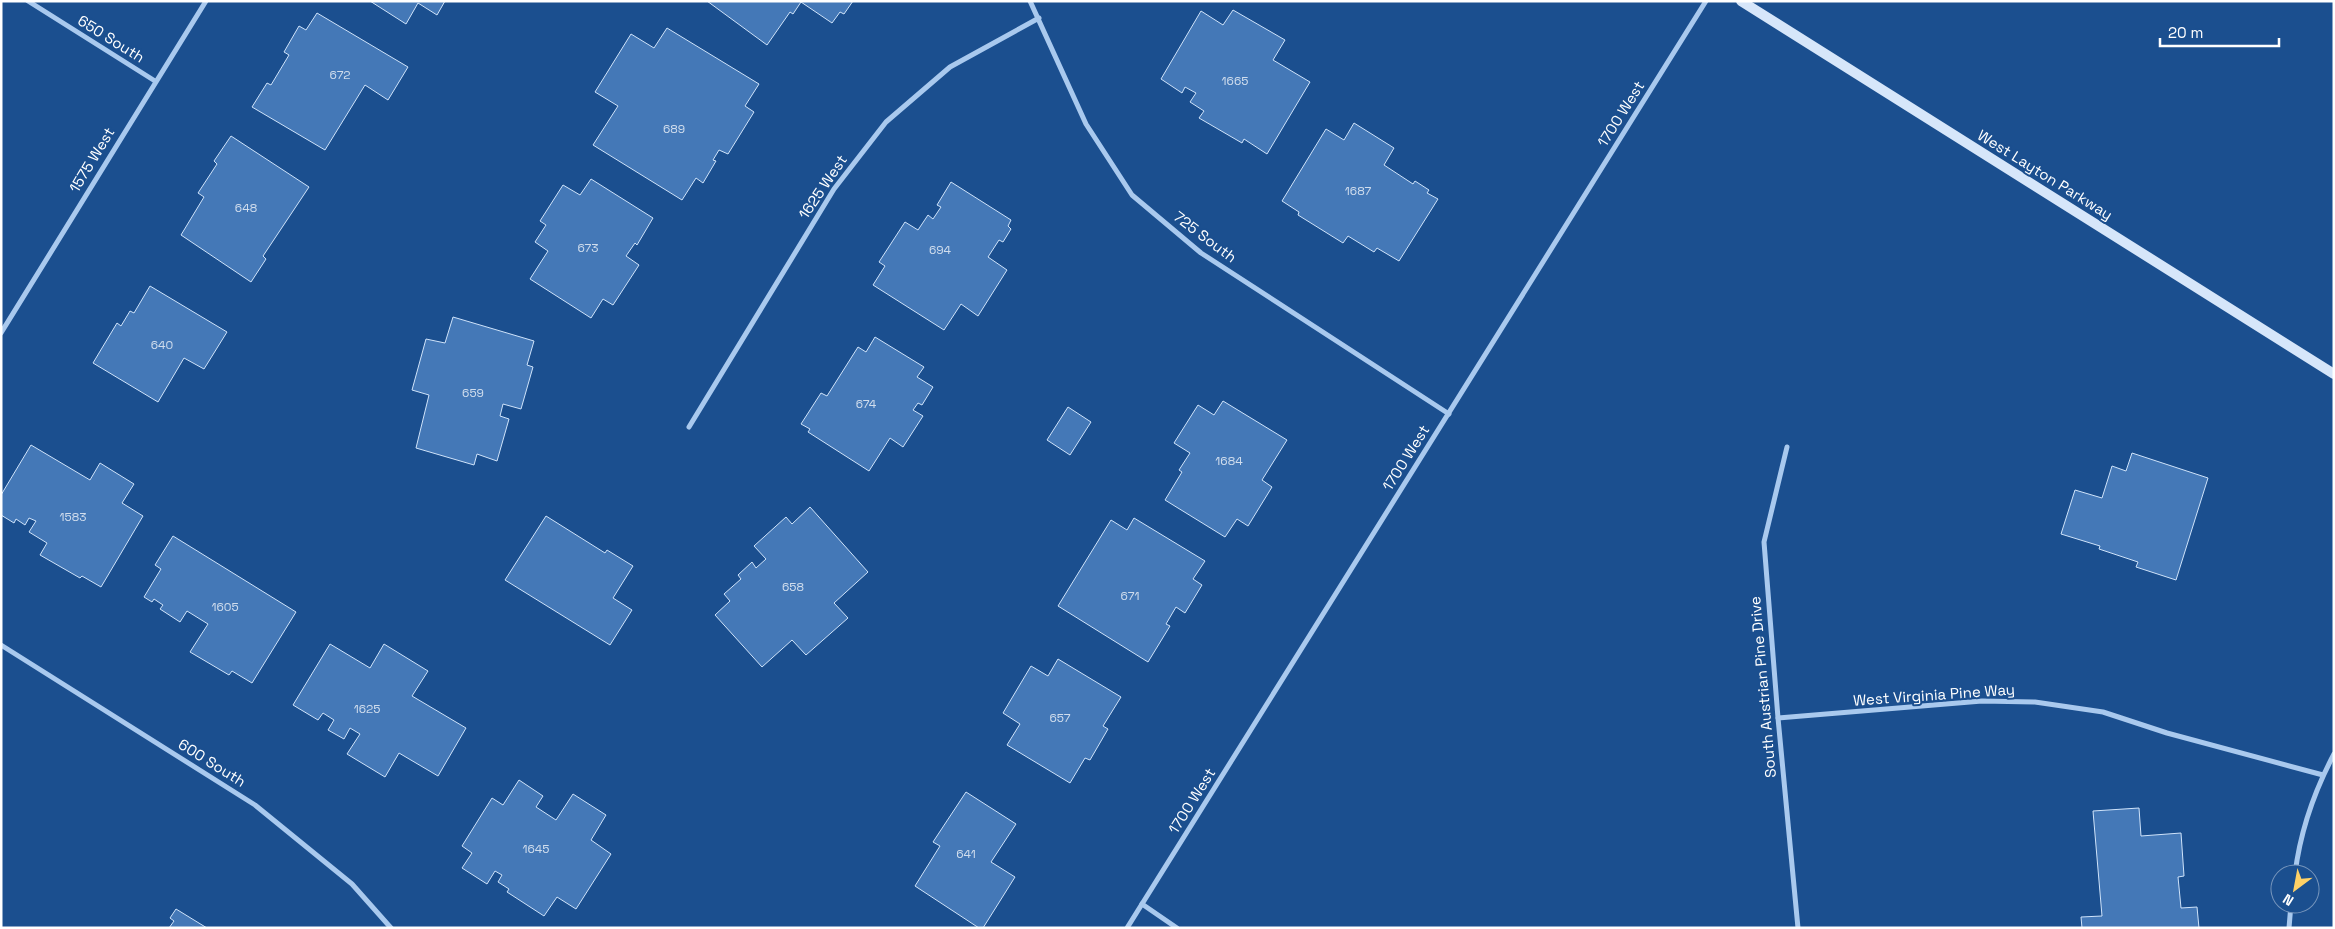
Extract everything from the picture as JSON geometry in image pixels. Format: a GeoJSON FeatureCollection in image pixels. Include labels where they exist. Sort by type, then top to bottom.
{"type":"FeatureCollection","features":[{"type":"Feature","properties":{"kind":"main road","name":"West Layton Parkway"},"geometry":{"type":"LineString","coordinates":[[1741,1],[2334,374]]}},
{"type":"Feature","properties":{"kind":"street","name":"650 South"},"geometry":{"type":"LineString","coordinates":[[28,1],[155,81]]}},
{"type":"Feature","properties":{"kind":"street","name":"1575 West"},"geometry":{"type":"LineString","coordinates":[[1,334],[206,1]]}},
{"type":"Feature","properties":{"kind":"street","name":"725 South"},"geometry":{"type":"LineString","coordinates":[[1030,1],[1086,124],[1132,195],[1201,253],[1449,414]]}},
{"type":"Feature","properties":{"kind":"street","name":"1700 West"},"geometry":{"type":"LineString","coordinates":[[1127,928],[1706,1]]}},
{"type":"Feature","properties":{"kind":"street","name":"1625 West"},"geometry":{"type":"LineString","coordinates":[[689,427],[834,188],[886,122],[950,67],[1038,18]]}},
{"type":"Feature","properties":{"kind":"street","name":"South Austrian Pine Drive"},"geometry":{"type":"LineString","coordinates":[[1787,447],[1764,542],[1798,928]]}},
{"type":"Feature","properties":{"kind":"street","name":"600 South"},"geometry":{"type":"LineString","coordinates":[[1,645],[255,805],[352,884],[390,928]]}},
{"type":"Feature","properties":{"kind":"street","name":"West Virginia Pine Way"},"geometry":{"type":"LineString","coordinates":[[1778,718],[1982,701],[2035,702],[2103,712],[2167,733],[2323,775]]}},
{"type":"Feature","properties":{"kind":"street"},"geometry":{"type":"LineString","coordinates":[[2296,864],[2298,850],[2323,775],[2334,754]]}},
{"type":"Feature","properties":{"kind":"street"},"geometry":{"type":"LineString","coordinates":[[1142,904],[1177,928]]}},
{"type":"Feature","properties":{"kind":"street"},"geometry":{"type":"LineString","coordinates":[[2288,928],[2290,914]]}},
{"type":"Feature","properties":{"kind":"building"},"geometry":{"type":"Polygon","coordinates":[[[370,1],[445,1],[437,15],[418,3],[406,24],[370,1]]]}},
{"type":"Feature","properties":{"kind":"building"},"geometry":{"type":"Polygon","coordinates":[[[707,1],[853,1],[844,14],[840,12],[832,23],[801,2],[793,14],[790,12],[767,45],[707,1]]]}},
{"type":"Feature","properties":{"kind":"building"},"geometry":{"type":"Polygon","coordinates":[[[1233,10],[1285,40],[1273,60],[1310,82],[1267,154],[1244,139],[1242,143],[1199,118],[1204,111],[1190,102],[1196,93],[1185,87],[1182,93],[1161,79],[1201,11],[1223,25],[1233,10]]]}},
{"type":"Feature","properties":{"kind":"building"},"geometry":{"type":"Polygon","coordinates":[[[317,13],[408,67],[388,100],[365,85],[325,150],[252,107],[267,83],[271,85],[289,55],[284,52],[299,26],[306,30],[317,13]]]}},
{"type":"Feature","properties":{"kind":"building"},"geometry":{"type":"Polygon","coordinates":[[[667,28],[759,84],[745,106],[754,112],[728,154],[719,150],[713,160],[716,161],[703,183],[696,178],[682,200],[593,145],[618,106],[595,92],[631,34],[654,48],[667,28]]]}},
{"type":"Feature","properties":{"kind":"building"},"geometry":{"type":"Polygon","coordinates":[[[1354,123],[1394,148],[1384,165],[1413,184],[1415,181],[1429,190],[1427,193],[1438,199],[1399,261],[1377,248],[1374,252],[1348,236],[1343,243],[1298,215],[1299,212],[1282,201],[1326,129],[1344,140],[1354,123]]]}},
{"type":"Feature","properties":{"kind":"building"},"geometry":{"type":"Polygon","coordinates":[[[231,136],[309,187],[263,256],[266,259],[251,282],[181,235],[204,197],[198,193],[217,164],[214,161],[231,136]]]}},
{"type":"Feature","properties":{"kind":"building"},"geometry":{"type":"Polygon","coordinates":[[[591,179],[653,218],[637,245],[635,243],[626,256],[639,265],[613,305],[603,299],[591,318],[530,279],[548,251],[535,242],[546,225],[540,221],[563,185],[580,195],[591,179]]]}},
{"type":"Feature","properties":{"kind":"building"},"geometry":{"type":"Polygon","coordinates":[[[951,182],[1011,220],[1008,226],[1011,229],[1003,242],[999,240],[988,257],[1007,270],[978,316],[961,304],[944,330],[873,285],[885,266],[879,262],[905,222],[918,230],[928,215],[933,219],[941,207],[937,205],[951,182]]]}},
{"type":"Feature","properties":{"kind":"building"},"geometry":{"type":"Polygon","coordinates":[[[150,286],[227,332],[204,369],[184,358],[158,402],[93,363],[117,323],[121,326],[130,311],[134,313],[150,286]]]}},
{"type":"Feature","properties":{"kind":"building"},"geometry":{"type":"Polygon","coordinates":[[[453,317],[534,341],[527,365],[533,367],[521,409],[503,404],[500,416],[509,419],[497,461],[477,454],[474,465],[416,448],[429,395],[412,390],[426,339],[445,343],[453,317]]]}},
{"type":"Feature","properties":{"kind":"building"},"geometry":{"type":"Polygon","coordinates":[[[875,337],[924,367],[917,377],[933,387],[922,405],[918,403],[913,410],[923,416],[903,447],[890,438],[869,471],[808,432],[810,429],[801,424],[821,393],[827,396],[858,347],[866,352],[875,337]]]}},
{"type":"Feature","properties":{"kind":"building"},"geometry":{"type":"Polygon","coordinates":[[[1223,401],[1287,440],[1262,480],[1272,487],[1248,526],[1237,519],[1225,537],[1165,500],[1182,472],[1179,470],[1190,453],[1174,443],[1198,405],[1214,415],[1223,401]]]}},
{"type":"Feature","properties":{"kind":"building"},"geometry":{"type":"Polygon","coordinates":[[[1068,407],[1091,422],[1070,455],[1047,440],[1068,407]]]}},
{"type":"Feature","properties":{"kind":"building"},"geometry":{"type":"Polygon","coordinates":[[[31,445],[90,480],[100,463],[134,484],[122,503],[143,516],[101,587],[82,576],[80,578],[40,555],[47,543],[29,532],[36,521],[29,518],[25,525],[16,519],[14,523],[1,515],[1,495],[31,445]]]}},
{"type":"Feature","properties":{"kind":"building"},"geometry":{"type":"Polygon","coordinates":[[[2132,453],[2208,478],[2176,580],[2136,567],[2138,562],[2099,549],[2100,546],[2061,534],[2075,490],[2102,498],[2112,466],[2126,471],[2132,453]]]}},
{"type":"Feature","properties":{"kind":"building"},"geometry":{"type":"Polygon","coordinates":[[[810,507],[868,572],[834,603],[848,618],[806,655],[792,640],[762,667],[715,615],[730,601],[724,594],[741,579],[738,575],[752,562],[756,568],[766,559],[754,546],[786,517],[792,524],[810,507]]]}},
{"type":"Feature","properties":{"kind":"building"},"geometry":{"type":"Polygon","coordinates":[[[546,516],[605,553],[607,550],[633,566],[613,598],[632,610],[610,645],[505,580],[546,516]]]}},
{"type":"Feature","properties":{"kind":"building"},"geometry":{"type":"Polygon","coordinates":[[[1134,518],[1205,561],[1193,579],[1202,585],[1185,613],[1176,607],[1166,624],[1170,626],[1148,662],[1058,606],[1111,520],[1127,530],[1134,518]]]}},
{"type":"Feature","properties":{"kind":"building"},"geometry":{"type":"Polygon","coordinates":[[[173,536],[296,612],[252,683],[232,671],[229,675],[190,652],[208,624],[187,611],[180,622],[160,609],[163,605],[154,599],[152,602],[144,597],[161,569],[155,565],[173,536]]]}},
{"type":"Feature","properties":{"kind":"building"},"geometry":{"type":"Polygon","coordinates":[[[330,644],[370,668],[384,644],[428,671],[412,696],[466,728],[438,776],[399,753],[385,777],[347,754],[360,734],[350,728],[344,739],[328,730],[334,720],[323,713],[318,720],[293,705],[330,644]]]}},
{"type":"Feature","properties":{"kind":"building"},"geometry":{"type":"Polygon","coordinates":[[[1058,659],[1121,697],[1103,726],[1108,729],[1090,760],[1085,758],[1070,783],[1007,745],[1020,724],[1003,713],[1031,666],[1048,676],[1058,659]]]}},
{"type":"Feature","properties":{"kind":"building"},"geometry":{"type":"Polygon","coordinates":[[[519,780],[543,796],[536,807],[556,820],[573,794],[606,815],[591,840],[611,854],[576,909],[557,897],[544,916],[507,892],[509,889],[498,882],[502,875],[495,871],[487,884],[462,868],[472,853],[462,846],[492,798],[503,805],[519,780]]]}},
{"type":"Feature","properties":{"kind":"building"},"geometry":{"type":"Polygon","coordinates":[[[966,792],[1016,824],[991,862],[1015,877],[983,928],[979,928],[915,886],[940,846],[933,842],[966,792]]]}},
{"type":"Feature","properties":{"kind":"building"},"geometry":{"type":"Polygon","coordinates":[[[2139,808],[2141,836],[2181,833],[2184,876],[2178,877],[2181,908],[2197,907],[2199,928],[2082,928],[2081,917],[2102,916],[2093,811],[2139,808]]]}},
{"type":"Feature","properties":{"kind":"building"},"geometry":{"type":"Polygon","coordinates":[[[176,909],[207,928],[169,928],[174,921],[170,918],[176,909]]]}}]}
